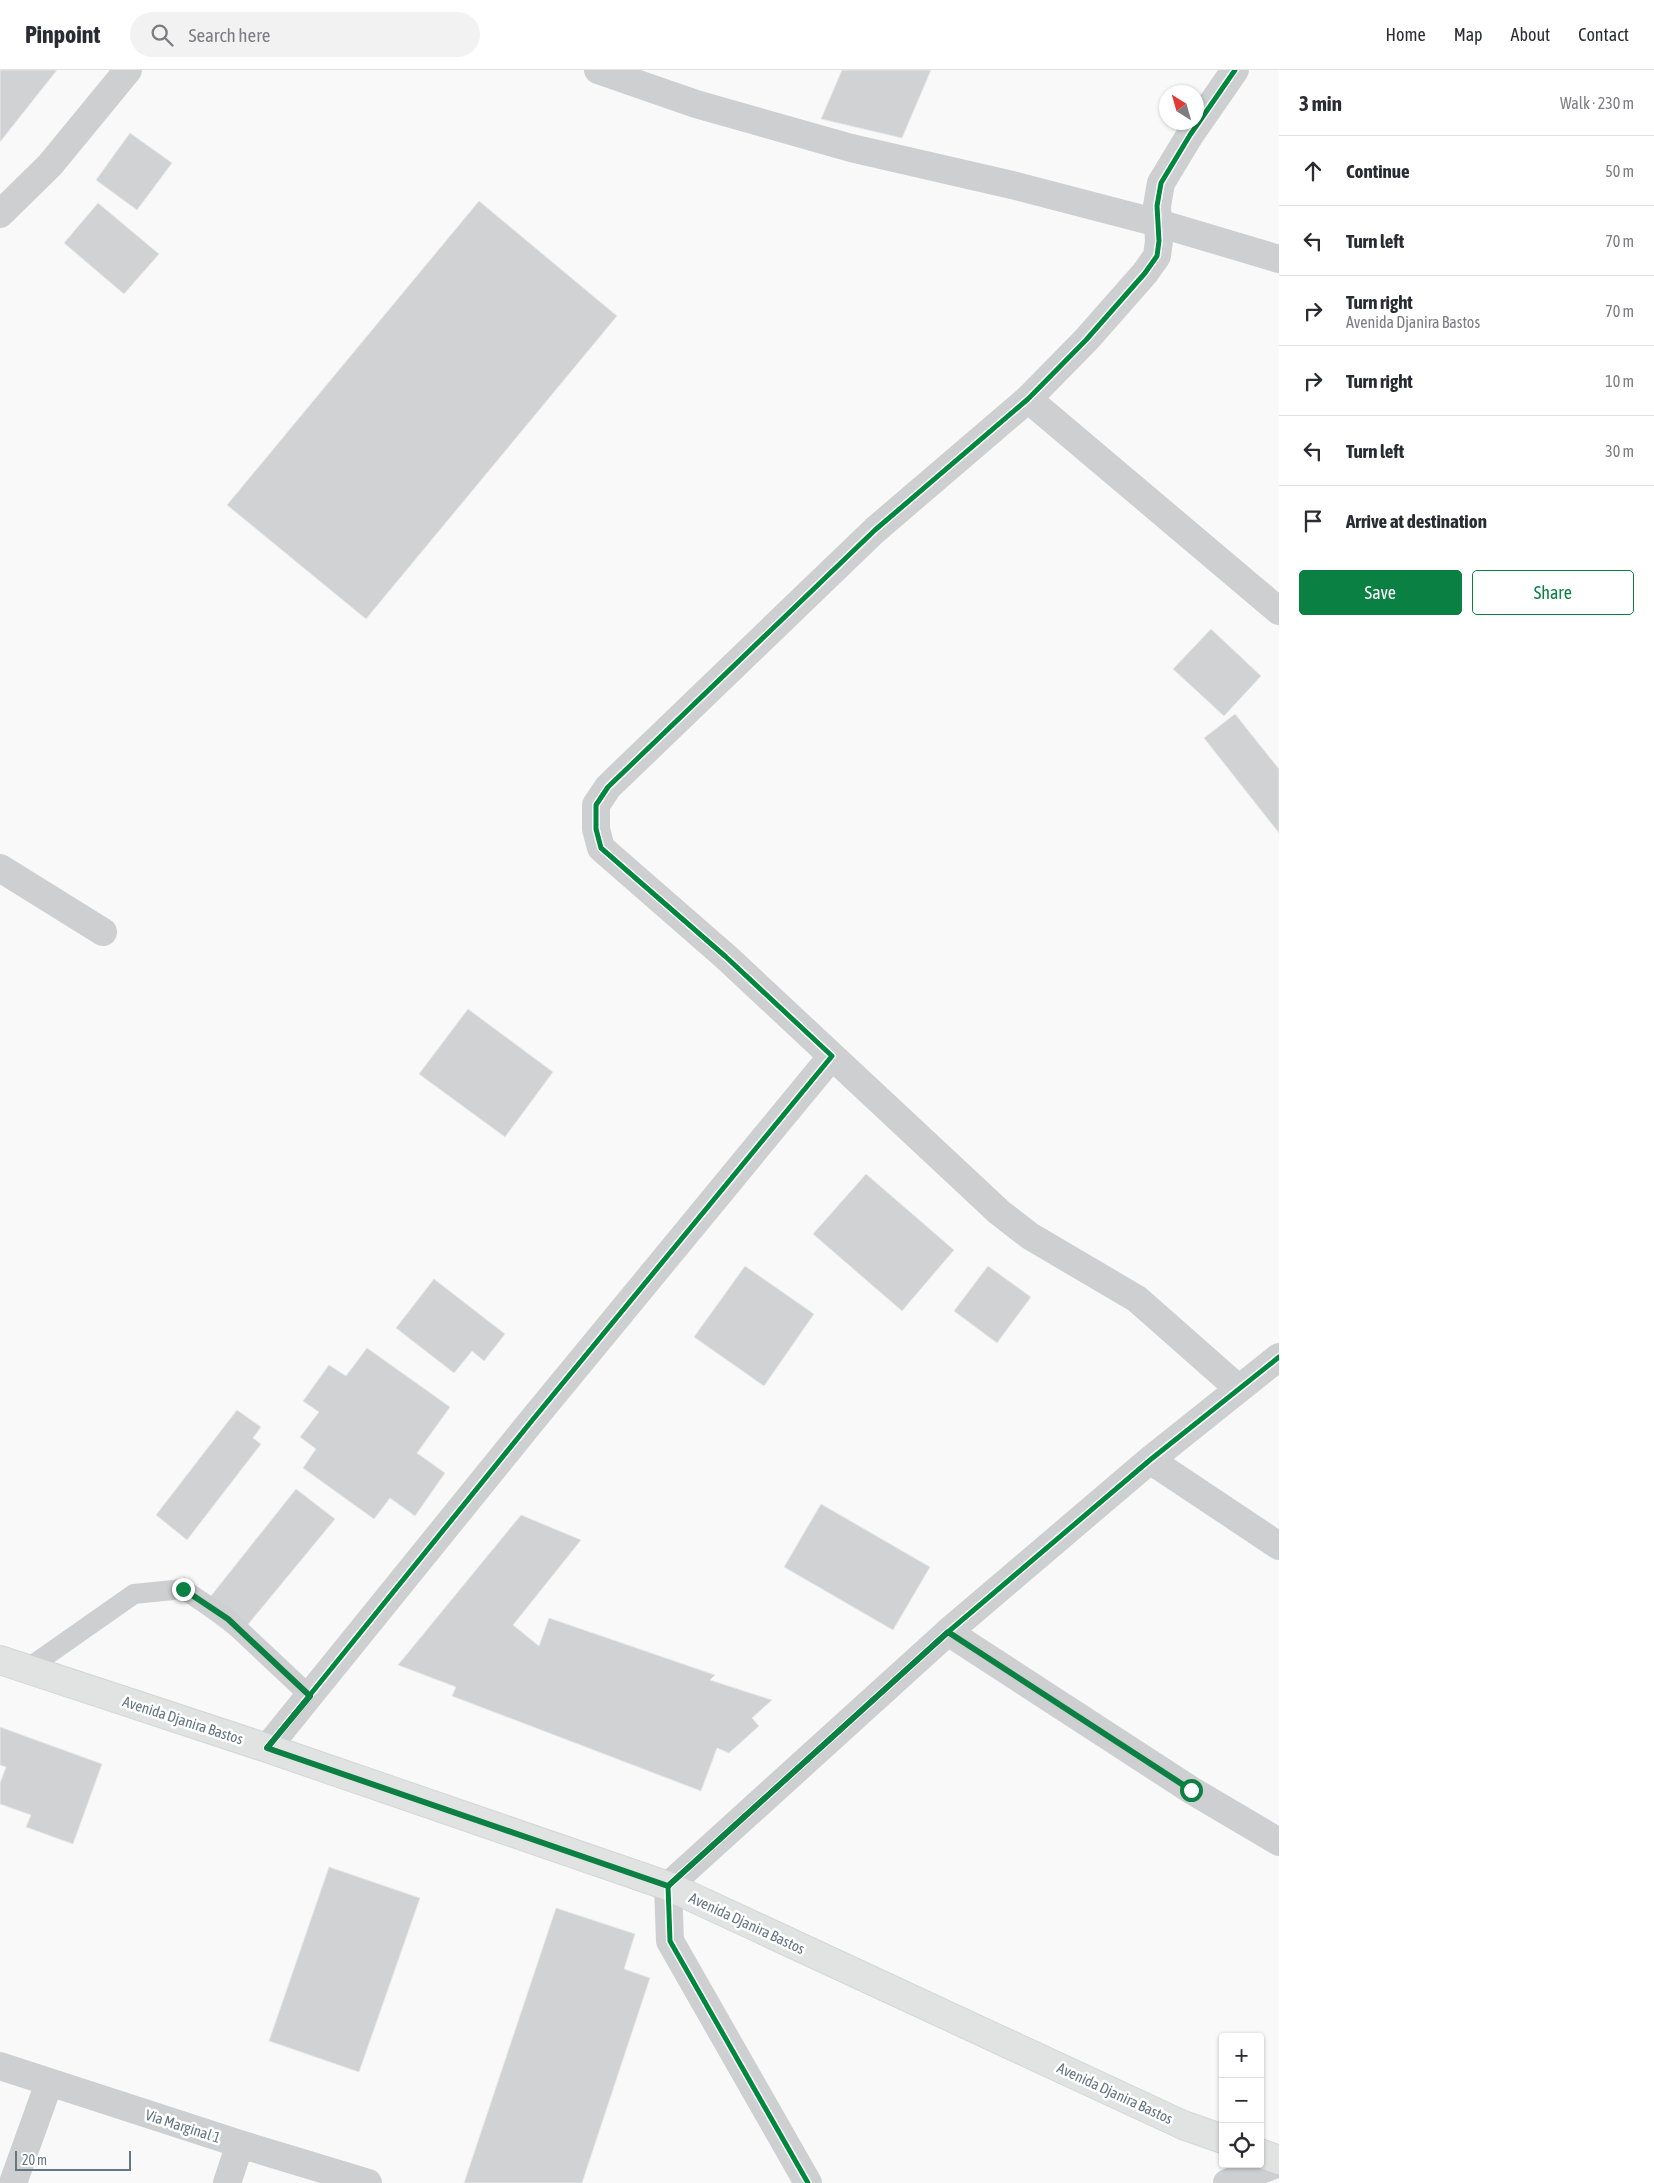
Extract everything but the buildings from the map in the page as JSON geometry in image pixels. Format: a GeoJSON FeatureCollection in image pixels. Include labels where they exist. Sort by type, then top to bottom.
{"type":"FeatureCollection","features":[{"type":"Feature","properties":{"kind":"main road","name":"Avenida Djanira Bastos"},"geometry":{"type":"LineString","coordinates":[[0,1660],[267,1748],[668,1886],[1183,2125],[1219,2138]]}},
{"type":"Feature","properties":{"kind":"main road"},"geometry":{"type":"LineString","coordinates":[[1264,2155],[1279,2161]]}},
{"type":"Feature","properties":{"kind":"street"},"geometry":{"type":"LineString","coordinates":[[0,214],[50,165],[128,70]]}},
{"type":"Feature","properties":{"kind":"street"},"geometry":{"type":"LineString","coordinates":[[598,70],[696,104],[851,148],[1012,185],[1158,223],[1279,259]]}},
{"type":"Feature","properties":{"kind":"street"},"geometry":{"type":"LineString","coordinates":[[1235,70],[1190,135],[1161,183],[1157,206],[1159,241],[1156,256],[1145,273],[1086,340],[1028,399],[876,530],[608,787],[596,806],[596,829],[601,848],[747,976],[999,1212],[1037,1240],[1137,1299],[1239,1389]]}},
{"type":"Feature","properties":{"kind":"street"},"geometry":{"type":"LineString","coordinates":[[1028,399],[1279,611]]}},
{"type":"Feature","properties":{"kind":"street"},"geometry":{"type":"LineString","coordinates":[[0,868],[103,932]]}},
{"type":"Feature","properties":{"kind":"street"},"geometry":{"type":"LineString","coordinates":[[267,1748],[530,1423],[832,1056]]}},
{"type":"Feature","properties":{"kind":"street"},"geometry":{"type":"LineString","coordinates":[[808,2183],[670,1941],[668,1886],[948,1632],[1150,1460],[1279,1357]]}},
{"type":"Feature","properties":{"kind":"street"},"geometry":{"type":"LineString","coordinates":[[1150,1460],[1279,1546]]}},
{"type":"Feature","properties":{"kind":"street"},"geometry":{"type":"LineString","coordinates":[[948,1632],[1191,1790],[1279,1842]]}},
{"type":"Feature","properties":{"kind":"street","name":"Via Marginal 1"},"geometry":{"type":"LineString","coordinates":[[0,2066],[240,2144],[368,2183]]}},
{"type":"Feature","properties":{"kind":"street"},"geometry":{"type":"LineString","coordinates":[[13,2183],[49,2083]]}},
{"type":"Feature","properties":{"kind":"street"},"geometry":{"type":"LineString","coordinates":[[227,2183],[240,2144]]}},
{"type":"Feature","properties":{"kind":"street"},"geometry":{"type":"LineString","coordinates":[[1227,2183],[1279,2161]]}},
{"type":"Feature","properties":{"kind":"lane"},"geometry":{"type":"LineString","coordinates":[[27,1669],[134,1594],[183,1589],[228,1619],[310,1696]]}},
{"type":"Feature","properties":{"kind":"cycle path"},"geometry":{"type":"LineString","coordinates":[[267,1748],[530,1423],[832,1056],[726,957],[601,848],[596,829],[596,805],[608,787],[875,530],[1028,399],[1086,340],[1145,273],[1157,256],[1159,241],[1157,206],[1161,183],[1190,135],[1235,70]]}},
{"type":"Feature","properties":{"kind":"cycle path"},"geometry":{"type":"LineString","coordinates":[[808,2183],[670,1941],[668,1886],[948,1632],[1150,1460],[1279,1357]]}},
{"type":"Feature","properties":{"kind":"route"},"geometry":{"type":"LineString","coordinates":[[183,1589],[228,1619],[310,1696],[267,1748],[668,1886],[948,1632],[1191,1790]]}}]}
